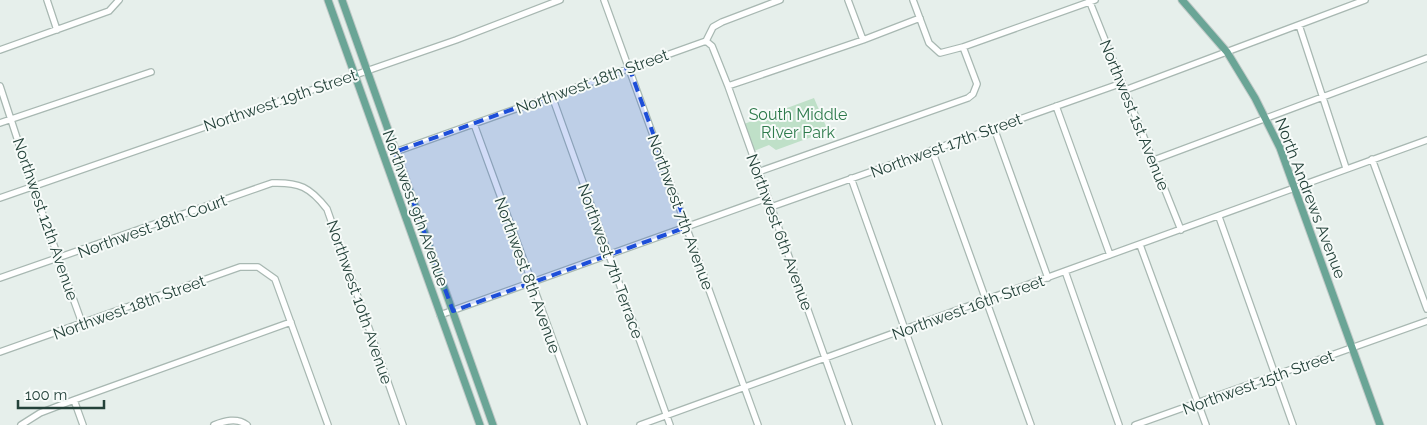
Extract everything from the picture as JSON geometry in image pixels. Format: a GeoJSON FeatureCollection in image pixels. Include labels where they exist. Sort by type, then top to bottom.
{"type":"FeatureCollection","features":[{"type":"Feature","properties":{"kind":"main road","name":"Northwest 9th Avenue"},"geometry":{"type":"LineString","coordinates":[[328,0],[480,425]]}},
{"type":"Feature","properties":{"kind":"main road","name":"Northwest 9th Avenue"},"geometry":{"type":"LineString","coordinates":[[342,0],[493,425]]}},
{"type":"Feature","properties":{"kind":"main road","name":"North Andrews Avenue"},"geometry":{"type":"LineString","coordinates":[[1182,0],[1227,52],[1266,118],[1295,187],[1380,425]]}},
{"type":"Feature","properties":{"kind":"street"},"geometry":{"type":"LineString","coordinates":[[47,0],[57,30]]}},
{"type":"Feature","properties":{"kind":"street"},"geometry":{"type":"LineString","coordinates":[[0,50],[110,11],[120,0]]}},
{"type":"Feature","properties":{"kind":"street","name":"Northwest 19th Street"},"geometry":{"type":"LineString","coordinates":[[0,198],[456,40],[560,0]]}},
{"type":"Feature","properties":{"kind":"street","name":"Northwest 7th Avenue"},"geometry":{"type":"LineString","coordinates":[[604,0],[758,425]]}},
{"type":"Feature","properties":{"kind":"street"},"geometry":{"type":"LineString","coordinates":[[706,41],[713,27],[722,22],[780,0]]}},
{"type":"Feature","properties":{"kind":"street"},"geometry":{"type":"LineString","coordinates":[[848,0],[863,40]]}},
{"type":"Feature","properties":{"kind":"street"},"geometry":{"type":"LineString","coordinates":[[913,0],[928,43],[940,53],[964,47],[1091,1]]}},
{"type":"Feature","properties":{"kind":"street"},"geometry":{"type":"LineString","coordinates":[[1124,90],[1365,0]]}},
{"type":"Feature","properties":{"kind":"street","name":"Northwest 1st Avenue"},"geometry":{"type":"LineString","coordinates":[[1091,1],[1124,90],[1181,230]]}},
{"type":"Feature","properties":{"kind":"street"},"geometry":{"type":"LineString","coordinates":[[728,86],[863,40],[920,18]]}},
{"type":"Feature","properties":{"kind":"street"},"geometry":{"type":"LineString","coordinates":[[1299,25],[1346,168]]}},
{"type":"Feature","properties":{"kind":"street","name":"Northwest 18th Street"},"geometry":{"type":"LineString","coordinates":[[395,152],[706,41]]}},
{"type":"Feature","properties":{"kind":"street","name":"Northwest 6th Avenue"},"geometry":{"type":"LineString","coordinates":[[706,41],[712,46],[728,86],[849,425]]}},
{"type":"Feature","properties":{"kind":"street"},"geometry":{"type":"LineString","coordinates":[[758,172],[968,98],[973,94],[977,84],[964,47]]}},
{"type":"Feature","properties":{"kind":"street"},"geometry":{"type":"LineString","coordinates":[[1154,160],[1427,58]]}},
{"type":"Feature","properties":{"kind":"street"},"geometry":{"type":"LineString","coordinates":[[0,123],[150,72]]}},
{"type":"Feature","properties":{"kind":"street","name":"Northwest 17th Street"},"geometry":{"type":"LineString","coordinates":[[771,207],[1122,82]]}},
{"type":"Feature","properties":{"kind":"street","name":"Northwest 12th Avenue"},"geometry":{"type":"LineString","coordinates":[[0,86],[33,187],[82,323]]}},
{"type":"Feature","properties":{"kind":"street","name":"Northwest 7th Terrace"},"geometry":{"type":"LineString","coordinates":[[552,96],[670,425]]}},
{"type":"Feature","properties":{"kind":"street"},"geometry":{"type":"LineString","coordinates":[[1056,106],[1110,255]]}},
{"type":"Feature","properties":{"kind":"street","name":"Northwest 8th Avenue"},"geometry":{"type":"LineString","coordinates":[[474,124],[584,425]]}},
{"type":"Feature","properties":{"kind":"street"},"geometry":{"type":"LineString","coordinates":[[994,128],[1048,278]]}},
{"type":"Feature","properties":{"kind":"street","name":"Northwest 16th Street"},"geometry":{"type":"LineString","coordinates":[[640,425],[1219,217],[1346,168],[1427,140]]}},
{"type":"Feature","properties":{"kind":"street"},"geometry":{"type":"LineString","coordinates":[[932,150],[1031,425]]}},
{"type":"Feature","properties":{"kind":"street"},"geometry":{"type":"LineString","coordinates":[[1372,159],[1427,310]]}},
{"type":"Feature","properties":{"kind":"street"},"geometry":{"type":"LineString","coordinates":[[851,178],[939,425]]}},
{"type":"Feature","properties":{"kind":"street","name":"Northwest 18th Court"},"geometry":{"type":"LineString","coordinates":[[0,278],[272,183],[290,183],[304,187]]}},
{"type":"Feature","properties":{"kind":"street","name":"Northwest 10th Avenue"},"geometry":{"type":"LineString","coordinates":[[304,187],[317,196],[327,209],[403,425]]}},
{"type":"Feature","properties":{"kind":"street"},"geometry":{"type":"LineString","coordinates":[[440,315],[767,198]]}},
{"type":"Feature","properties":{"kind":"street"},"geometry":{"type":"LineString","coordinates":[[1219,217],[1293,425]]}},
{"type":"Feature","properties":{"kind":"street"},"geometry":{"type":"LineString","coordinates":[[1140,245],[1206,425]]}},
{"type":"Feature","properties":{"kind":"street","name":"Northwest 18th Street"},"geometry":{"type":"LineString","coordinates":[[0,352],[240,267],[258,268],[275,279],[291,322]]}},
{"type":"Feature","properties":{"kind":"street"},"geometry":{"type":"LineString","coordinates":[[1065,272],[1119,425]]}},
{"type":"Feature","properties":{"kind":"street"},"geometry":{"type":"LineString","coordinates":[[20,425],[40,413],[74,400],[291,322],[328,425]]}},
{"type":"Feature","properties":{"kind":"street","name":"Northwest 15th Street"},"geometry":{"type":"LineString","coordinates":[[1135,425],[1427,322]]}},
{"type":"Feature","properties":{"kind":"street"},"geometry":{"type":"LineString","coordinates":[[74,400],[83,425]]}},
{"type":"Feature","properties":{"kind":"street"},"geometry":{"type":"LineString","coordinates":[[214,425],[228,420],[245,423]]}},
{"type":"Feature","properties":{"kind":"highlighted area"},"geometry":{"type":"Polygon","coordinates":[[[629,67],[687,227],[453,311],[395,152],[629,67]]]}},
{"type":"Feature","properties":{"kind":"green space","name":"South Middle RIver Park"},"geometry":{"type":"Polygon","coordinates":[[[814,98],[828,131],[776,150],[769,145],[754,151],[744,124],[814,98]]]}}]}
